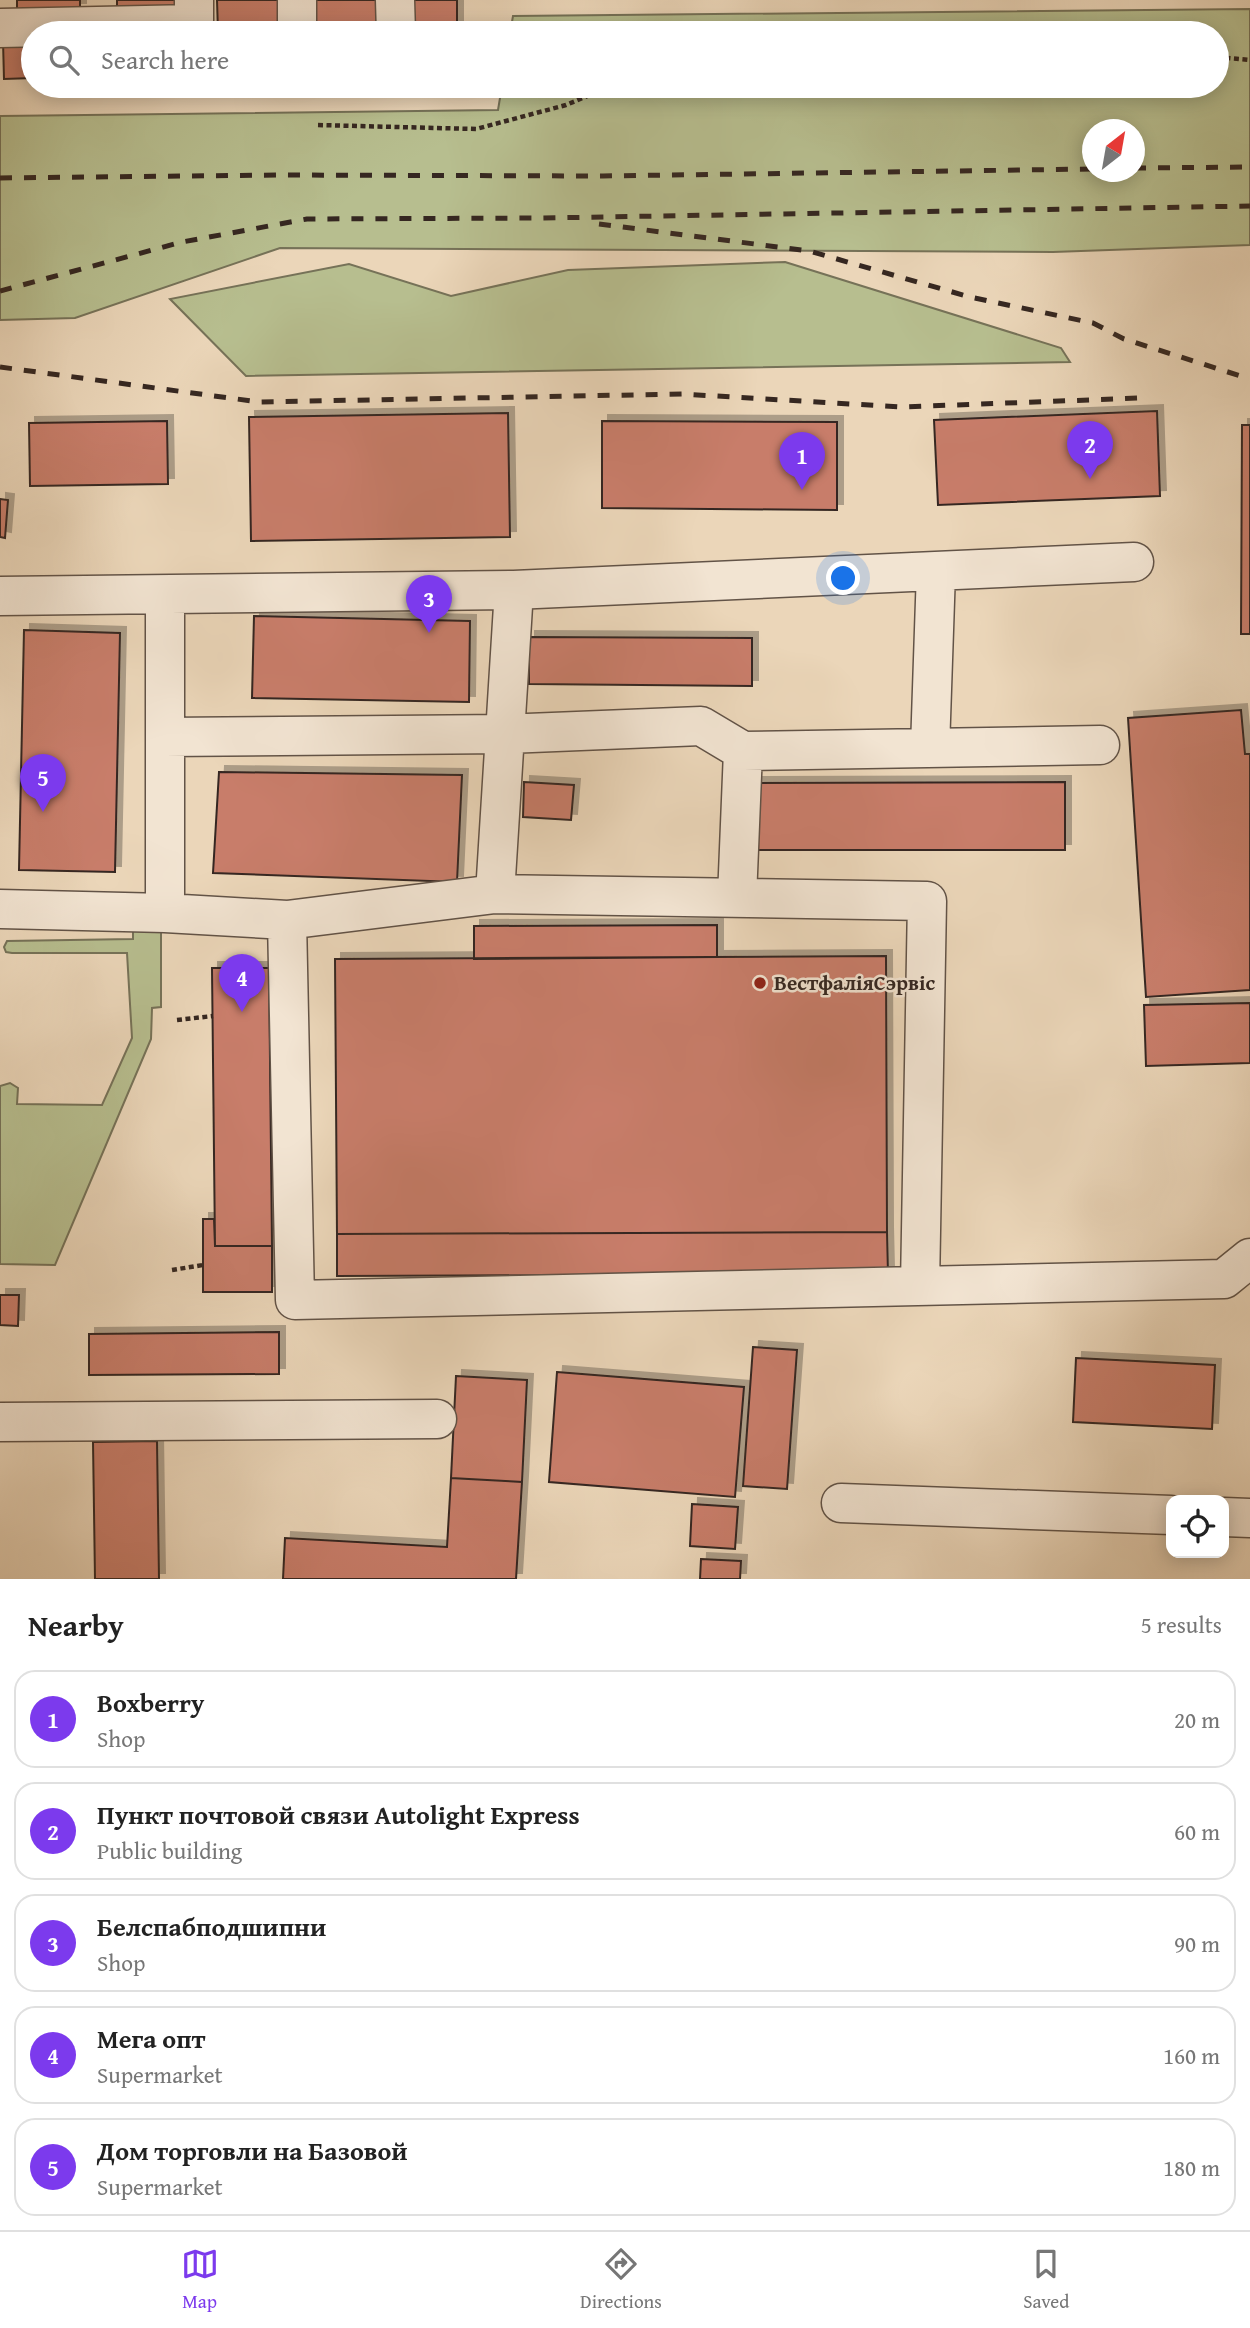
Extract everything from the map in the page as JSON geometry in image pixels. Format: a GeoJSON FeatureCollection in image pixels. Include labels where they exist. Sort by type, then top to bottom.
{"type":"FeatureCollection","features":[{"type":"Feature","properties":{"kind":"lane"},"geometry":{"type":"LineString","coordinates":[[194,0],[194,21]]}},
{"type":"Feature","properties":{"kind":"lane"},"geometry":{"type":"LineString","coordinates":[[297,0],[297,21]]}},
{"type":"Feature","properties":{"kind":"lane"},"geometry":{"type":"LineString","coordinates":[[395,0],[396,21]]}},
{"type":"Feature","properties":{"kind":"lane"},"geometry":{"type":"LineString","coordinates":[[47,21],[101,13],[169,21]]}},
{"type":"Feature","properties":{"kind":"lane"},"geometry":{"type":"LineString","coordinates":[[0,28],[21,25]]}},
{"type":"Feature","properties":{"kind":"lane"},"geometry":{"type":"LineString","coordinates":[[0,596],[514,590],[1134,562]]}},
{"type":"Feature","properties":{"kind":"lane"},"geometry":{"type":"LineString","coordinates":[[930,748],[936,571]]}},
{"type":"Feature","properties":{"kind":"lane"},"geometry":{"type":"LineString","coordinates":[[495,894],[514,590]]}},
{"type":"Feature","properties":{"kind":"lane"},"geometry":{"type":"LineString","coordinates":[[165,595],[165,913]]}},
{"type":"Feature","properties":{"kind":"lane"},"geometry":{"type":"LineString","coordinates":[[164,737],[505,734],[701,726],[743,751],[1100,745]]}},
{"type":"Feature","properties":{"kind":"lane"},"geometry":{"type":"LineString","coordinates":[[737,898],[743,751]]}},
{"type":"Feature","properties":{"kind":"lane"},"geometry":{"type":"LineString","coordinates":[[0,909],[165,913],[287,920],[495,894],[927,901],[920,1286]]}},
{"type":"Feature","properties":{"kind":"lane"},"geometry":{"type":"LineString","coordinates":[[287,920],[295,1300],[1224,1279],[1250,1258]]}},
{"type":"Feature","properties":{"kind":"lane"},"geometry":{"type":"LineString","coordinates":[[0,1422],[437,1419]]}},
{"type":"Feature","properties":{"kind":"lane"},"geometry":{"type":"LineString","coordinates":[[841,1503],[1166,1515]]}},
{"type":"Feature","properties":{"kind":"lane"},"geometry":{"type":"LineString","coordinates":[[1229,1517],[1250,1518]]}},
{"type":"Feature","properties":{"kind":"path"},"geometry":{"type":"LineString","coordinates":[[1229,58],[1250,60]]}},
{"type":"Feature","properties":{"kind":"path"},"geometry":{"type":"LineString","coordinates":[[318,125],[476,129],[583,98]]}},
{"type":"Feature","properties":{"kind":"path"},"geometry":{"type":"LineString","coordinates":[[177,1020],[213,1016]]}},
{"type":"Feature","properties":{"kind":"path"},"geometry":{"type":"LineString","coordinates":[[172,1270],[203,1265]]}},
{"type":"Feature","properties":{"kind":"green space"},"geometry":{"type":"Polygon","coordinates":[[[1250,9],[1250,245],[1053,252],[280,248],[75,318],[0,320],[0,116],[498,110],[500,98],[1229,98],[1229,21],[512,21],[513,16],[1250,9]]]}},
{"type":"Feature","properties":{"kind":"green space"},"geometry":{"type":"Polygon","coordinates":[[[785,262],[1061,348],[1070,362],[246,376],[170,299],[349,264],[451,296],[568,270],[785,262]]]}},
{"type":"Feature","properties":{"kind":"green space"},"geometry":{"type":"Polygon","coordinates":[[[133,927],[161,928],[161,1007],[152,1008],[151,1039],[55,1265],[0,1264],[0,1086],[10,1083],[18,1088],[17,1104],[102,1105],[132,1038],[127,953],[12,953],[6,952],[4,947],[7,941],[133,939],[133,927]]]}},
{"type":"Feature","properties":{"kind":"building"},"geometry":{"type":"Polygon","coordinates":[[[17,0],[80,0],[80,9],[17,10],[17,0]]]}},
{"type":"Feature","properties":{"kind":"building"},"geometry":{"type":"Polygon","coordinates":[[[117,0],[176,0],[176,7],[117,8],[117,0]]]}},
{"type":"Feature","properties":{"kind":"building"},"geometry":{"type":"Polygon","coordinates":[[[217,0],[279,0],[280,21],[218,21],[217,0]]]}},
{"type":"Feature","properties":{"kind":"building"},"geometry":{"type":"Polygon","coordinates":[[[315,0],[378,0],[379,21],[316,21],[315,0]]]}},
{"type":"Feature","properties":{"kind":"building"},"geometry":{"type":"Polygon","coordinates":[[[411,0],[457,0],[457,21],[412,21],[411,0]]]}},
{"type":"Feature","properties":{"kind":"building"},"geometry":{"type":"Polygon","coordinates":[[[21,40],[21,78],[4,79],[3,41],[21,40]]]}},
{"type":"Feature","properties":{"kind":"building"},"geometry":{"type":"Polygon","coordinates":[[[1157,411],[1160,496],[938,505],[934,420],[1157,411]]]}},
{"type":"Feature","properties":{"kind":"building"},"geometry":{"type":"Polygon","coordinates":[[[508,413],[510,537],[251,541],[249,417],[508,413]]]}},
{"type":"Feature","properties":{"kind":"building"},"geometry":{"type":"Polygon","coordinates":[[[167,421],[168,484],[30,486],[29,423],[167,421]]]}},
{"type":"Feature","properties":{"kind":"building"},"geometry":{"type":"Polygon","coordinates":[[[602,421],[837,422],[837,510],[602,508],[602,421]]]}},
{"type":"Feature","properties":{"kind":"building"},"geometry":{"type":"Polygon","coordinates":[[[1242,425],[1250,425],[1250,634],[1241,634],[1242,425]]]}},
{"type":"Feature","properties":{"kind":"building"},"geometry":{"type":"Polygon","coordinates":[[[0,499],[8,500],[5,538],[0,537],[0,499]]]}},
{"type":"Feature","properties":{"kind":"building"},"geometry":{"type":"Polygon","coordinates":[[[254,616],[470,621],[469,702],[252,698],[254,616]]]}},
{"type":"Feature","properties":{"kind":"building"},"geometry":{"type":"Polygon","coordinates":[[[24,630],[120,633],[115,872],[19,870],[24,630]]]}},
{"type":"Feature","properties":{"kind":"building"},"geometry":{"type":"Polygon","coordinates":[[[529,637],[752,638],[752,686],[529,684],[529,637]]]}},
{"type":"Feature","properties":{"kind":"building"},"geometry":{"type":"Polygon","coordinates":[[[1241,710],[1245,754],[1250,754],[1250,990],[1146,997],[1128,718],[1241,710]]]}},
{"type":"Feature","properties":{"kind":"building"},"geometry":{"type":"Polygon","coordinates":[[[219,772],[462,775],[457,882],[213,873],[219,772]]]}},
{"type":"Feature","properties":{"kind":"building"},"geometry":{"type":"Polygon","coordinates":[[[524,782],[574,785],[571,820],[523,817],[524,782]]]}},
{"type":"Feature","properties":{"kind":"building"},"geometry":{"type":"Polygon","coordinates":[[[1065,782],[1065,850],[754,850],[754,783],[1065,782]]]}},
{"type":"Feature","properties":{"kind":"building"},"geometry":{"type":"Polygon","coordinates":[[[717,925],[717,957],[474,959],[474,926],[717,925]]]}},
{"type":"Feature","properties":{"kind":"building"},"geometry":{"type":"Polygon","coordinates":[[[886,956],[887,1232],[337,1234],[335,959],[886,956]]]}},
{"type":"Feature","properties":{"kind":"building"},"geometry":{"type":"Polygon","coordinates":[[[212,968],[269,968],[272,1246],[215,1246],[212,968]]]}},
{"type":"Feature","properties":{"kind":"building"},"geometry":{"type":"Polygon","coordinates":[[[1250,1003],[1250,1063],[1146,1066],[1144,1005],[1250,1003]]]}},
{"type":"Feature","properties":{"kind":"building"},"geometry":{"type":"Polygon","coordinates":[[[203,1219],[214,1219],[215,1246],[272,1246],[272,1292],[203,1292],[203,1219]]]}},
{"type":"Feature","properties":{"kind":"building"},"geometry":{"type":"Polygon","coordinates":[[[887,1232],[888,1274],[337,1276],[337,1234],[887,1232]]]}},
{"type":"Feature","properties":{"kind":"building"},"geometry":{"type":"Polygon","coordinates":[[[0,1295],[19,1295],[18,1326],[0,1325],[0,1295]]]}},
{"type":"Feature","properties":{"kind":"building"},"geometry":{"type":"Polygon","coordinates":[[[279,1332],[279,1374],[89,1375],[89,1334],[279,1332]]]}},
{"type":"Feature","properties":{"kind":"building"},"geometry":{"type":"Polygon","coordinates":[[[753,1347],[797,1350],[787,1489],[743,1486],[753,1347]]]}},
{"type":"Feature","properties":{"kind":"building"},"geometry":{"type":"Polygon","coordinates":[[[1076,1358],[1215,1365],[1212,1429],[1073,1422],[1076,1358]]]}},
{"type":"Feature","properties":{"kind":"building"},"geometry":{"type":"Polygon","coordinates":[[[557,1372],[744,1387],[735,1497],[549,1482],[557,1372]]]}},
{"type":"Feature","properties":{"kind":"building"},"geometry":{"type":"Polygon","coordinates":[[[456,1376],[527,1380],[522,1482],[451,1478],[456,1376]]]}},
{"type":"Feature","properties":{"kind":"building"},"geometry":{"type":"Polygon","coordinates":[[[157,1441],[159,1579],[95,1579],[93,1442],[157,1441]]]}},
{"type":"Feature","properties":{"kind":"building"},"geometry":{"type":"Polygon","coordinates":[[[451,1478],[522,1482],[516,1579],[283,1579],[285,1538],[447,1547],[451,1478]]]}},
{"type":"Feature","properties":{"kind":"building"},"geometry":{"type":"Polygon","coordinates":[[[692,1504],[738,1507],[735,1549],[690,1546],[692,1504]]]}},
{"type":"Feature","properties":{"kind":"building"},"geometry":{"type":"Polygon","coordinates":[[[701,1559],[741,1561],[740,1579],[700,1579],[701,1559]]]}},
{"type":"Feature","properties":{"kind":"railway"},"geometry":{"type":"LineString","coordinates":[[1145,168],[1250,167]]}},
{"type":"Feature","properties":{"kind":"railway"},"geometry":{"type":"LineString","coordinates":[[0,178],[603,176],[1082,169]]}},
{"type":"Feature","properties":{"kind":"railway"},"geometry":{"type":"LineString","coordinates":[[0,291],[182,242],[307,219],[543,218],[1250,206]]}},
{"type":"Feature","properties":{"kind":"railway"},"geometry":{"type":"LineString","coordinates":[[599,224],[809,251],[970,297],[1093,323],[1124,339],[1250,379]]}},
{"type":"Feature","properties":{"kind":"railway"},"geometry":{"type":"LineString","coordinates":[[0,367],[259,402],[682,394],[902,407],[1140,398]]}},
{"type":"Feature","properties":{"kind":"place","name":"Пункт почтовой связи Autolight Express"},"geometry":{"type":"Point","coordinates":[1090,479]}},
{"type":"Feature","properties":{"kind":"place","name":"Boxberry"},"geometry":{"type":"Point","coordinates":[802,490]}},
{"type":"Feature","properties":{"kind":"place","name":"Белспабподшипни"},"geometry":{"type":"Point","coordinates":[429,633]}},
{"type":"Feature","properties":{"kind":"place","name":"Дом торговли на Базовой"},"geometry":{"type":"Point","coordinates":[43,812]}},
{"type":"Feature","properties":{"kind":"place","name":"ВестфаліяСэрвіс"},"geometry":{"type":"Point","coordinates":[760,983]}},
{"type":"Feature","properties":{"kind":"place","name":"Мега опт"},"geometry":{"type":"Point","coordinates":[242,1012]}}]}
